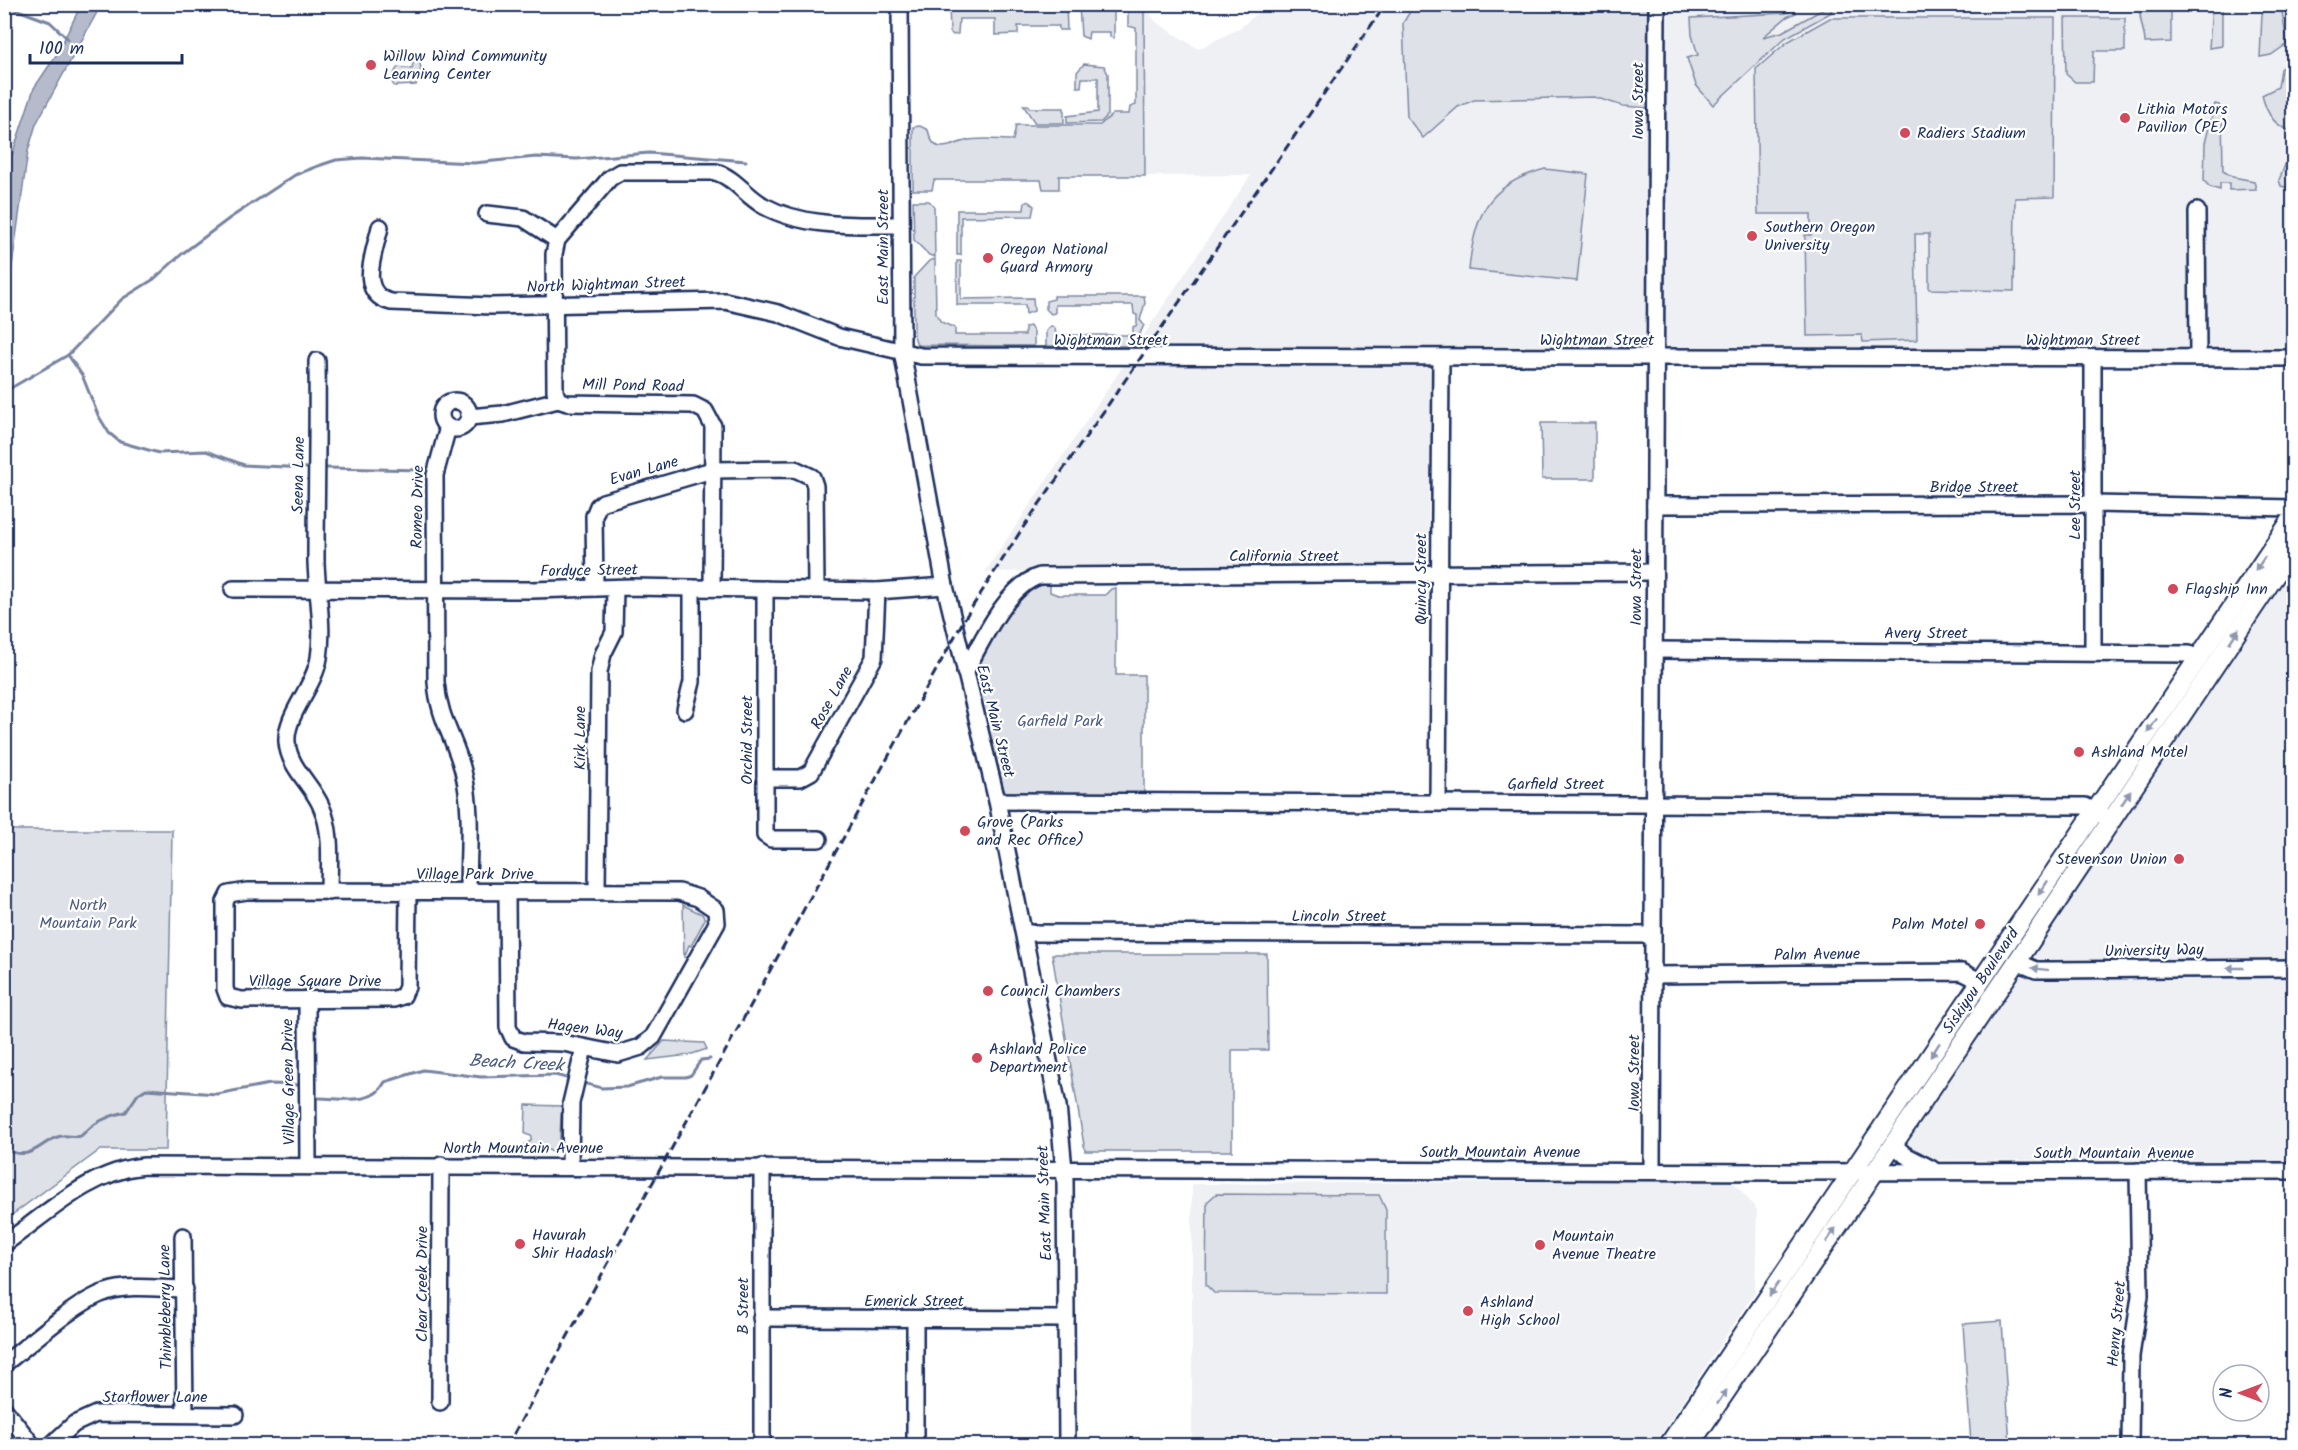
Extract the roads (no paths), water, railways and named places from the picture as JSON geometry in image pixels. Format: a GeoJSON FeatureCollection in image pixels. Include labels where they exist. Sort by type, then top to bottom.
{"type":"FeatureCollection","features":[{"type":"Feature","properties":{"kind":"main road","name":"Siskiyou Boulevard"},"geometry":{"type":"LineString","coordinates":[[1668,1446],[2294,516]]}},
{"type":"Feature","properties":{"kind":"main road","name":"Siskiyou Boulevard"},"geometry":{"type":"LineString","coordinates":[[1689,1446],[2017,962],[2294,547]]}},
{"type":"Feature","properties":{"kind":"street","name":"East Main Street"},"geometry":{"type":"LineString","coordinates":[[900,4],[902,351],[945,586],[997,801],[1054,1083],[1064,1169],[1067,1446]]}},
{"type":"Feature","properties":{"kind":"street","name":"Iowa Street"},"geometry":{"type":"LineString","coordinates":[[1652,1170],[1657,4]]}},
{"type":"Feature","properties":{"kind":"street"},"geometry":{"type":"LineString","coordinates":[[487,214],[523,218],[557,240],[614,173],[716,172],[728,177],[764,206],[780,213],[829,224],[900,225]]}},
{"type":"Feature","properties":{"kind":"street"},"geometry":{"type":"LineString","coordinates":[[2197,211],[2198,357]]}},
{"type":"Feature","properties":{"kind":"street","name":"North Wightman Street"},"geometry":{"type":"LineString","coordinates":[[380,228],[370,274],[370,286],[383,300],[404,304],[469,305],[724,301],[777,313],[838,337],[902,351]]}},
{"type":"Feature","properties":{"kind":"street","name":"Mill Pond Road"},"geometry":{"type":"LineString","coordinates":[[557,240],[554,254],[555,391],[558,400],[567,403],[698,406],[710,418],[713,426],[712,588]]}},
{"type":"Feature","properties":{"kind":"street","name":"Wightman Street"},"geometry":{"type":"LineString","coordinates":[[902,351],[921,356],[2294,358]]}},
{"type":"Feature","properties":{"kind":"street","name":"Quincy Street"},"geometry":{"type":"LineString","coordinates":[[1438,801],[1441,358]]}},
{"type":"Feature","properties":{"kind":"street","name":"Lee Street"},"geometry":{"type":"LineString","coordinates":[[2093,652],[2094,358]]}},
{"type":"Feature","properties":{"kind":"street","name":"Seena Lane"},"geometry":{"type":"LineString","coordinates":[[317,361],[316,575],[320,589],[319,658],[310,689],[289,727],[287,741],[293,764],[314,791],[326,820],[329,892]]}},
{"type":"Feature","properties":{"kind":"street"},"geometry":{"type":"LineString","coordinates":[[448,427],[461,428],[469,417],[503,414],[558,400]]}},
{"type":"Feature","properties":{"kind":"street","name":"Romeo Drive"},"geometry":{"type":"LineString","coordinates":[[468,892],[467,786],[460,760],[444,724],[437,697],[435,475],[448,427],[441,415],[449,403],[463,404],[469,417]]}},
{"type":"Feature","properties":{"kind":"street"},"geometry":{"type":"LineString","coordinates":[[712,470],[795,469],[812,477],[815,486],[816,588]]}},
{"type":"Feature","properties":{"kind":"street","name":"Evan Lane"},"geometry":{"type":"LineString","coordinates":[[596,588],[594,516],[598,506],[603,502],[712,470]]}},
{"type":"Feature","properties":{"kind":"street","name":"Bridge Street"},"geometry":{"type":"LineString","coordinates":[[1655,505],[2093,504],[2294,508]]}},
{"type":"Feature","properties":{"kind":"street","name":"California Street"},"geometry":{"type":"LineString","coordinates":[[965,672],[1013,593],[1025,581],[1040,576],[1654,572]]}},
{"type":"Feature","properties":{"kind":"street","name":"Fordyce Street"},"geometry":{"type":"LineString","coordinates":[[233,589],[816,588],[877,591],[945,586]]}},
{"type":"Feature","properties":{"kind":"street","name":"Kirk Lane"},"geometry":{"type":"LineString","coordinates":[[597,892],[599,672],[603,654],[614,632],[615,588]]}},
{"type":"Feature","properties":{"kind":"street"},"geometry":{"type":"LineString","coordinates":[[685,710],[692,682],[692,588]]}},
{"type":"Feature","properties":{"kind":"street","name":"Orchid Street"},"geometry":{"type":"LineString","coordinates":[[765,589],[766,837],[771,840],[819,839]]}},
{"type":"Feature","properties":{"kind":"street","name":"Rose Lane"},"geometry":{"type":"LineString","coordinates":[[765,778],[800,778],[811,772],[874,658],[877,591]]}},
{"type":"Feature","properties":{"kind":"street","name":"Avery Street"},"geometry":{"type":"LineString","coordinates":[[1654,650],[2093,652],[2188,654],[2197,658]]}},
{"type":"Feature","properties":{"kind":"street","name":"Garfield Street"},"geometry":{"type":"LineString","coordinates":[[997,801],[1438,801],[2085,806],[2112,820]]}},
{"type":"Feature","properties":{"kind":"street","name":"Village Square Drive"},"geometry":{"type":"LineString","coordinates":[[229,894],[225,902],[225,989],[228,997],[237,1000],[393,999],[403,996],[407,987],[408,892]]}},
{"type":"Feature","properties":{"kind":"street","name":"Hagen Way"},"geometry":{"type":"LineString","coordinates":[[507,892],[510,1033],[513,1038],[524,1042],[557,1042],[582,1055],[626,1053],[641,1047],[654,1037],[717,923],[716,910]]}},
{"type":"Feature","properties":{"kind":"street","name":"Village Park Drive"},"geometry":{"type":"LineString","coordinates":[[229,894],[685,893],[710,904],[716,910]]}},
{"type":"Feature","properties":{"kind":"street","name":"Lincoln Street"},"geometry":{"type":"LineString","coordinates":[[1025,933],[1652,935]]}},
{"type":"Feature","properties":{"kind":"street","name":"University Way"},"geometry":{"type":"LineString","coordinates":[[2017,962],[2036,970],[2294,969]]}},
{"type":"Feature","properties":{"kind":"street","name":"Palm Avenue"},"geometry":{"type":"LineString","coordinates":[[1652,975],[1962,972],[1980,981]]}},
{"type":"Feature","properties":{"kind":"street","name":"Village Green Drive"},"geometry":{"type":"LineString","coordinates":[[307,999],[308,1165]]}},
{"type":"Feature","properties":{"kind":"street"},"geometry":{"type":"LineString","coordinates":[[570,1166],[572,1096],[582,1055]]}},
{"type":"Feature","properties":{"kind":"street","name":"South Mountain Avenue"},"geometry":{"type":"LineString","coordinates":[[1893,1144],[1905,1155],[1935,1170]]}},
{"type":"Feature","properties":{"kind":"street","name":"North Mountain Avenue"},"geometry":{"type":"LineString","coordinates":[[4,1244],[90,1182],[127,1168],[441,1165],[1064,1169]]}},
{"type":"Feature","properties":{"kind":"street","name":"Clear Creek Drive"},"geometry":{"type":"LineString","coordinates":[[440,1402],[441,1165]]}},
{"type":"Feature","properties":{"kind":"street","name":"B Street"},"geometry":{"type":"LineString","coordinates":[[762,1167],[762,1446]]}},
{"type":"Feature","properties":{"kind":"street","name":"South Mountain Avenue"},"geometry":{"type":"LineString","coordinates":[[1064,1169],[2294,1171]]}},
{"type":"Feature","properties":{"kind":"street","name":"Henry Street"},"geometry":{"type":"LineString","coordinates":[[2130,1446],[2130,1356],[2140,1296],[2138,1171]]}},
{"type":"Feature","properties":{"kind":"street","name":"Thimbleberry Lane"},"geometry":{"type":"LineString","coordinates":[[183,1236],[185,1414]]}},
{"type":"Feature","properties":{"kind":"street"},"geometry":{"type":"LineString","coordinates":[[4,1364],[79,1307],[102,1293],[122,1289],[185,1289]]}},
{"type":"Feature","properties":{"kind":"street","name":"Emerick Street"},"geometry":{"type":"LineString","coordinates":[[761,1318],[1066,1320]]}},
{"type":"Feature","properties":{"kind":"street"},"geometry":{"type":"LineString","coordinates":[[915,1319],[915,1446]]}},
{"type":"Feature","properties":{"kind":"street"},"geometry":{"type":"LineString","coordinates":[[4,1409],[33,1446]]}},
{"type":"Feature","properties":{"kind":"street","name":"Starflower Lane"},"geometry":{"type":"LineString","coordinates":[[50,1446],[74,1424],[96,1414],[235,1415]]}},
{"type":"Feature","properties":{"kind":"water"},"geometry":{"type":"Polygon","coordinates":[[[81,5],[101,5],[36,124],[28,151],[8,295],[9,328],[5,368],[4,194],[10,161],[34,88],[57,54],[81,5]]]}},
{"type":"Feature","properties":{"kind":"waterway"},"geometry":{"type":"LineString","coordinates":[[4,5],[50,22],[68,39]]}},
{"type":"Feature","properties":{"kind":"waterway"},"geometry":{"type":"LineString","coordinates":[[4,392],[68,355],[122,299],[154,279],[183,253],[230,218],[295,175],[336,160],[362,158],[474,163],[536,157],[577,159],[649,153],[746,161]]}},
{"type":"Feature","properties":{"kind":"waterway"},"geometry":{"type":"LineString","coordinates":[[68,355],[82,375],[98,415],[109,433],[120,442],[159,453],[206,451],[244,465],[308,468]]}},
{"type":"Feature","properties":{"kind":"waterway"},"geometry":{"type":"LineString","coordinates":[[326,468],[423,470]]}},
{"type":"Feature","properties":{"kind":"waterway","name":"Beach Creek"},"geometry":{"type":"LineString","coordinates":[[579,1082],[602,1088],[627,1087],[662,1077],[686,1077],[691,1075],[701,1060],[710,1059]]}},
{"type":"Feature","properties":{"kind":"waterway","name":"Beach Creek"},"geometry":{"type":"LineString","coordinates":[[319,1098],[365,1098],[380,1090],[385,1082],[423,1070],[481,1077],[555,1075],[570,1079]]}},
{"type":"Feature","properties":{"kind":"waterway","name":"Beach Creek"},"geometry":{"type":"LineString","coordinates":[[4,1149],[23,1154],[55,1138],[81,1136],[102,1120],[126,1112],[138,1094],[146,1089],[217,1094],[270,1084],[300,1085]]}},
{"type":"Feature","properties":{"kind":"railway"},"geometry":{"type":"LineString","coordinates":[[507,1446],[965,618],[1022,529],[1386,4]]}},
{"type":"Feature","properties":{"kind":"place","name":"Willow Wind Community Learning Center"},"geometry":{"type":"Point","coordinates":[371,65]}},
{"type":"Feature","properties":{"kind":"place","name":"Lithia Motors Pavilion (PE)"},"geometry":{"type":"Point","coordinates":[2125,118]}},
{"type":"Feature","properties":{"kind":"place","name":"Radiers Stadium"},"geometry":{"type":"Point","coordinates":[1905,133]}},
{"type":"Feature","properties":{"kind":"place","name":"Southern Oregon University"},"geometry":{"type":"Point","coordinates":[1752,236]}},
{"type":"Feature","properties":{"kind":"place","name":"Oregon National Guard Armory"},"geometry":{"type":"Point","coordinates":[988,258]}},
{"type":"Feature","properties":{"kind":"place","name":"Flagship Inn"},"geometry":{"type":"Point","coordinates":[2173,589]}},
{"type":"Feature","properties":{"kind":"place","name":"Ashland Motel"},"geometry":{"type":"Point","coordinates":[2079,752]}},
{"type":"Feature","properties":{"kind":"place","name":"Grove (Parks and Rec Office)"},"geometry":{"type":"Point","coordinates":[965,831]}},
{"type":"Feature","properties":{"kind":"place","name":"Stevenson Union"},"geometry":{"type":"Point","coordinates":[2179,859]}},
{"type":"Feature","properties":{"kind":"place","name":"Palm Motel"},"geometry":{"type":"Point","coordinates":[1980,924]}},
{"type":"Feature","properties":{"kind":"place","name":"Council Chambers"},"geometry":{"type":"Point","coordinates":[988,991]}},
{"type":"Feature","properties":{"kind":"place","name":"Ashland Police Department"},"geometry":{"type":"Point","coordinates":[977,1058]}},
{"type":"Feature","properties":{"kind":"place","name":"Havurah Shir Hadash"},"geometry":{"type":"Point","coordinates":[520,1244]}},
{"type":"Feature","properties":{"kind":"place","name":"Mountain Avenue Theatre"},"geometry":{"type":"Point","coordinates":[1540,1245]}},
{"type":"Feature","properties":{"kind":"place","name":"Ashland High School"},"geometry":{"type":"Point","coordinates":[1468,1311]}},
{"type":"Feature","properties":{"kind":"park label","name":"Garfield Park"},"geometry":{"type":"Point","coordinates":[1060,721]}},
{"type":"Feature","properties":{"kind":"park label","name":"North Mountain Park"},"geometry":{"type":"Point","coordinates":[88,914]}}]}
